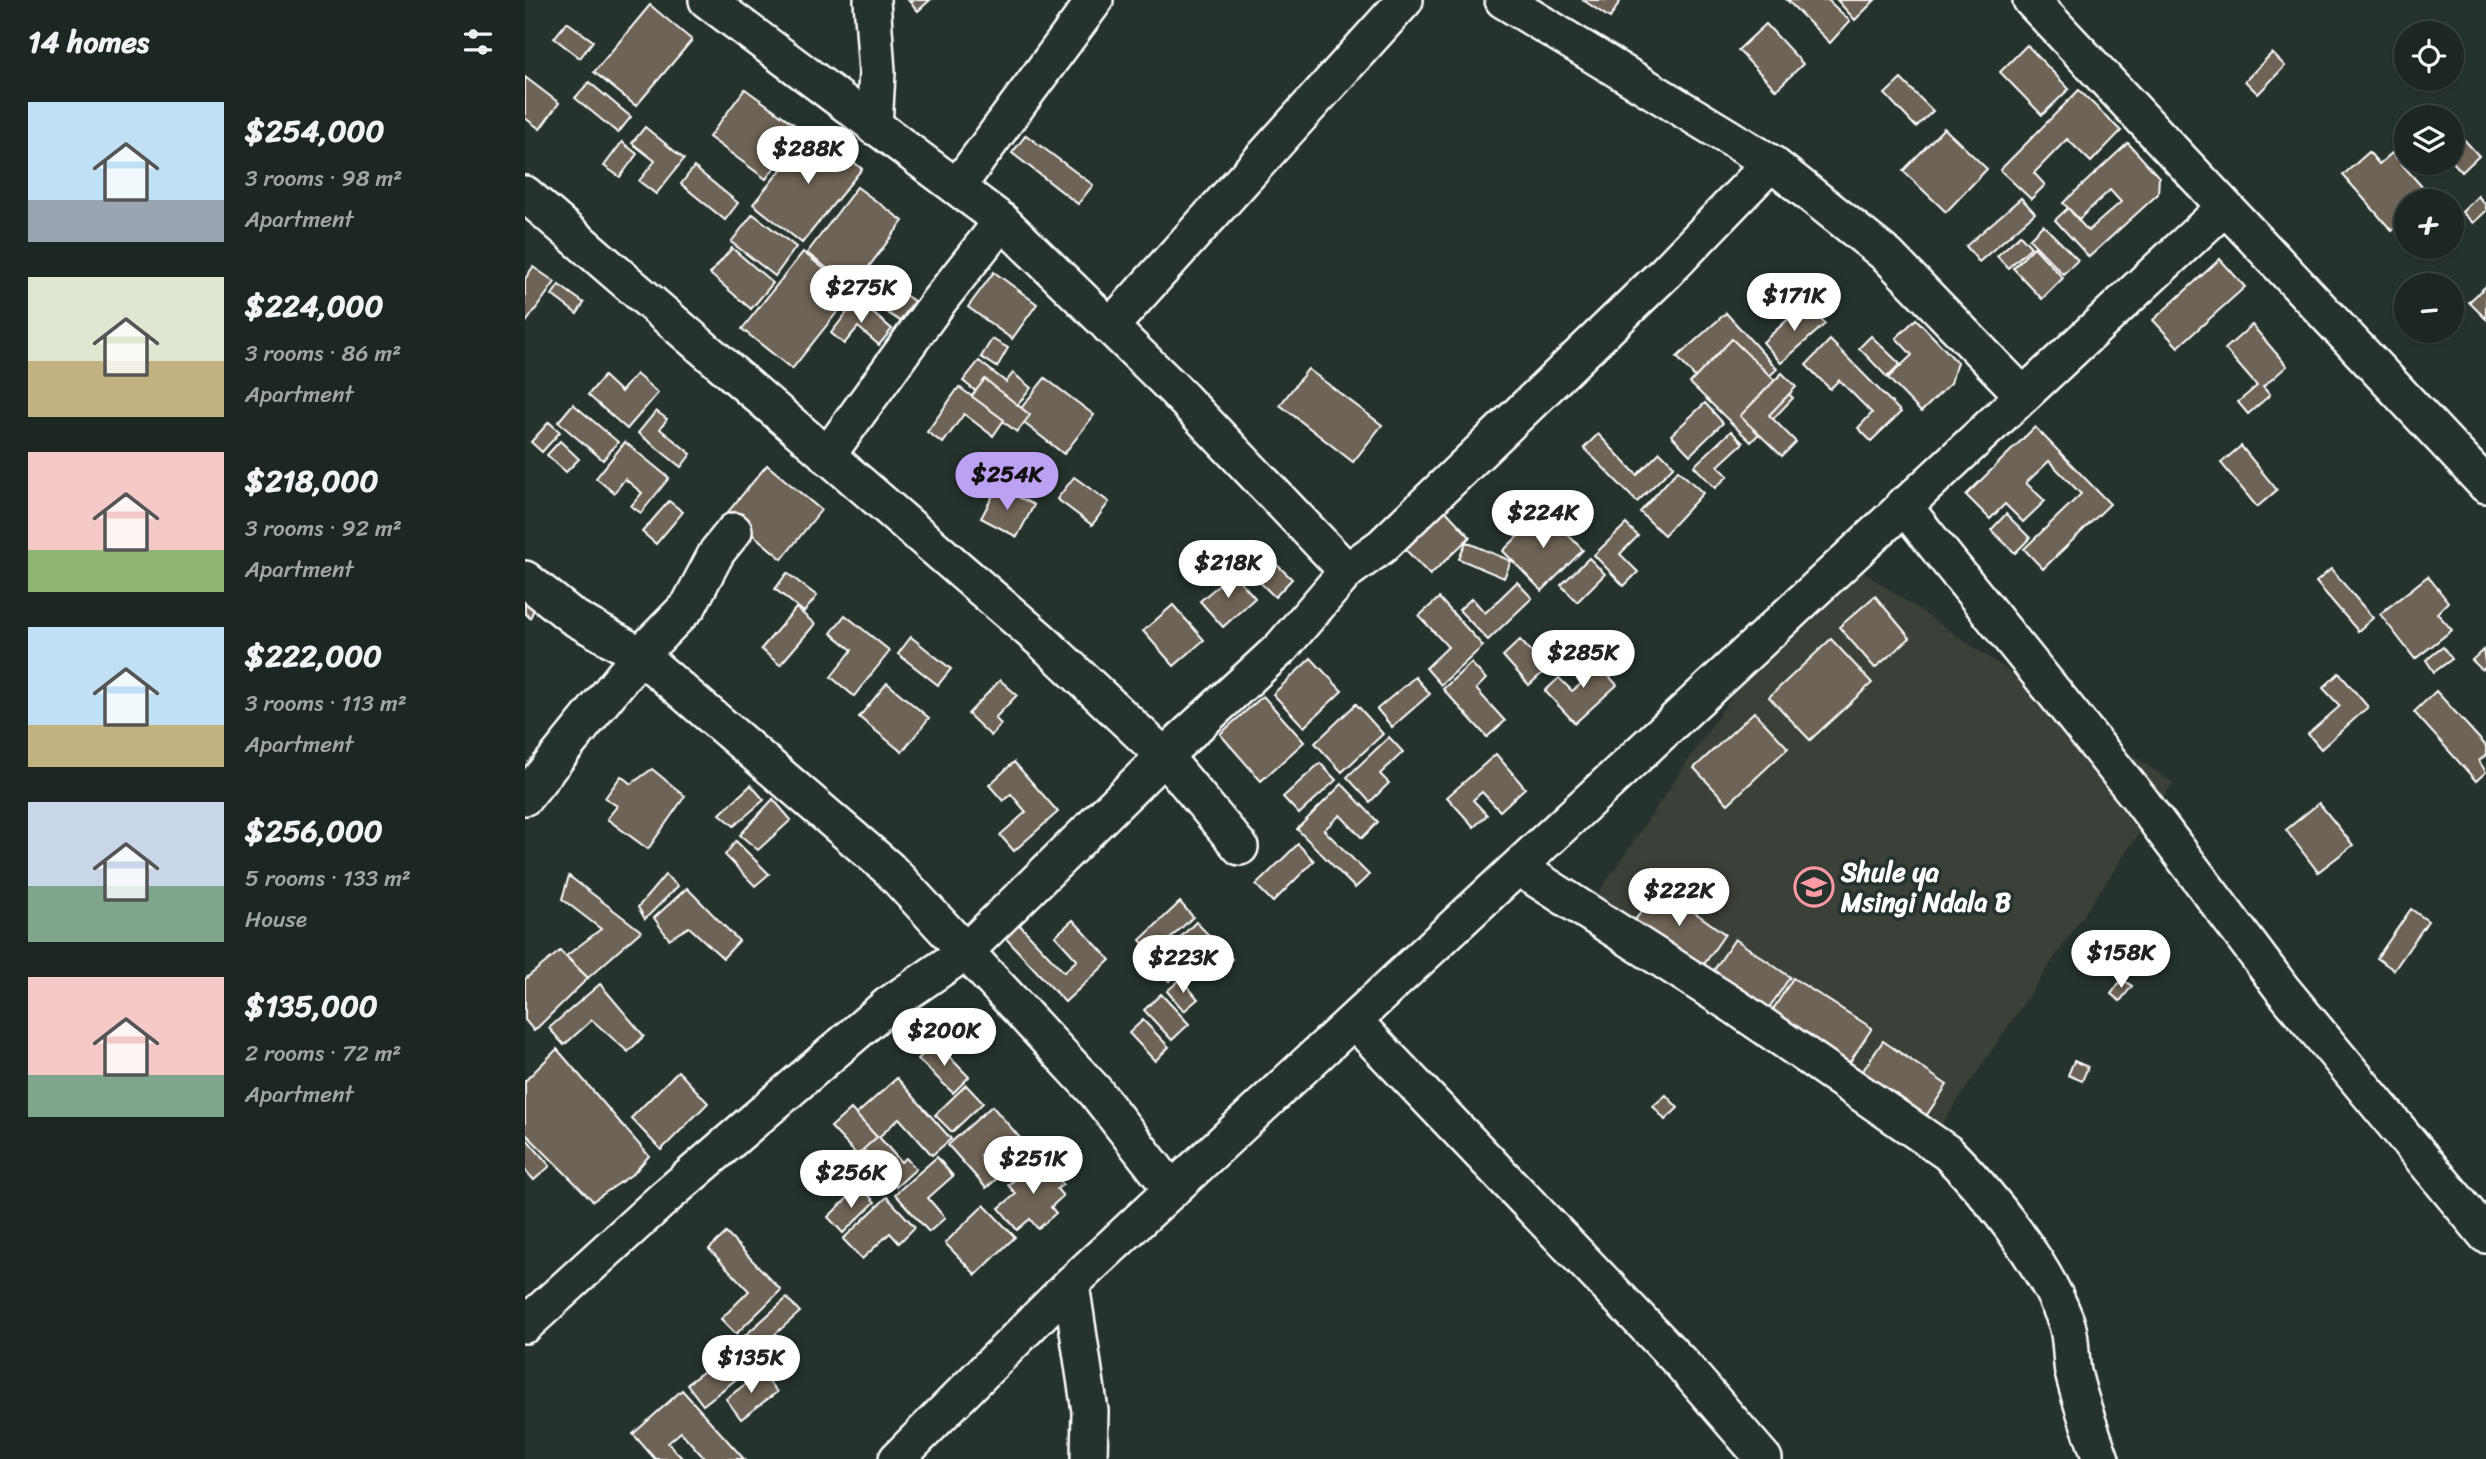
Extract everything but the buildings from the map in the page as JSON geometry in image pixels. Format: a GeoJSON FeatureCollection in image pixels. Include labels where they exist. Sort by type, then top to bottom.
{"type":"FeatureCollection","features":[{"type":"Feature","properties":{"kind":"street"},"geometry":{"type":"LineString","coordinates":[[707,0],[1003,221],[1265,482],[1347,571]]}},
{"type":"Feature","properties":{"kind":"street"},"geometry":{"type":"LineString","coordinates":[[872,0],[877,72],[874,127]]}},
{"type":"Feature","properties":{"kind":"street"},"geometry":{"type":"LineString","coordinates":[[957,187],[1095,0]]}},
{"type":"Feature","properties":{"kind":"street"},"geometry":{"type":"LineString","coordinates":[[1110,327],[1405,0]]}},
{"type":"Feature","properties":{"kind":"street"},"geometry":{"type":"LineString","coordinates":[[1503,0],[1770,163],[1888,256],[2023,396]]}},
{"type":"Feature","properties":{"kind":"street"},"geometry":{"type":"LineString","coordinates":[[2031,0],[2486,485]]}},
{"type":"Feature","properties":{"kind":"street"},"geometry":{"type":"LineString","coordinates":[[525,1325],[663,1199],[867,1023],[964,953],[1164,756],[1281,648],[1347,571],[1382,546],[1666,272],[1770,163]]}},
{"type":"Feature","properties":{"kind":"street"},"geometry":{"type":"LineString","coordinates":[[525,194],[1041,640],[1164,756],[1240,847]]}},
{"type":"Feature","properties":{"kind":"street"},"geometry":{"type":"LineString","coordinates":[[897,1459],[1071,1284],[1355,1022],[1903,505],[2224,208]]}},
{"type":"Feature","properties":{"kind":"street"},"geometry":{"type":"LineString","coordinates":[[827,456],[939,301],[1003,221]]}},
{"type":"Feature","properties":{"kind":"street"},"geometry":{"type":"LineString","coordinates":[[1903,505],[2139,798],[2283,990],[2486,1236]]}},
{"type":"Feature","properties":{"kind":"street"},"geometry":{"type":"LineString","coordinates":[[525,797],[640,656],[689,605],[717,552],[734,531]]}},
{"type":"Feature","properties":{"kind":"street"},"geometry":{"type":"LineString","coordinates":[[525,579],[573,617],[640,656],[889,869],[964,953],[1095,1091],[1172,1190]]}},
{"type":"Feature","properties":{"kind":"street"},"geometry":{"type":"LineString","coordinates":[[1519,868],[1736,1007],[1948,1153],[1963,1168],[2016,1234],[2052,1289],[2067,1322],[2073,1371],[2101,1459]]}},
{"type":"Feature","properties":{"kind":"street"},"geometry":{"type":"LineString","coordinates":[[1355,1022],[1682,1364],[1764,1459]]}},
{"type":"Feature","properties":{"kind":"street"},"geometry":{"type":"LineString","coordinates":[[1071,1284],[1090,1411],[1089,1459]]}},
{"type":"Feature","properties":{"kind":"shaded area"},"geometry":{"type":"Polygon","coordinates":[[[1831,550],[2173,783],[1933,1137],[1591,904],[1831,550]]]}},
{"type":"Feature","properties":{"kind":"place","name":"Shule ya Msingi Ndala B"},"geometry":{"type":"Point","coordinates":[1814,887]}}]}
